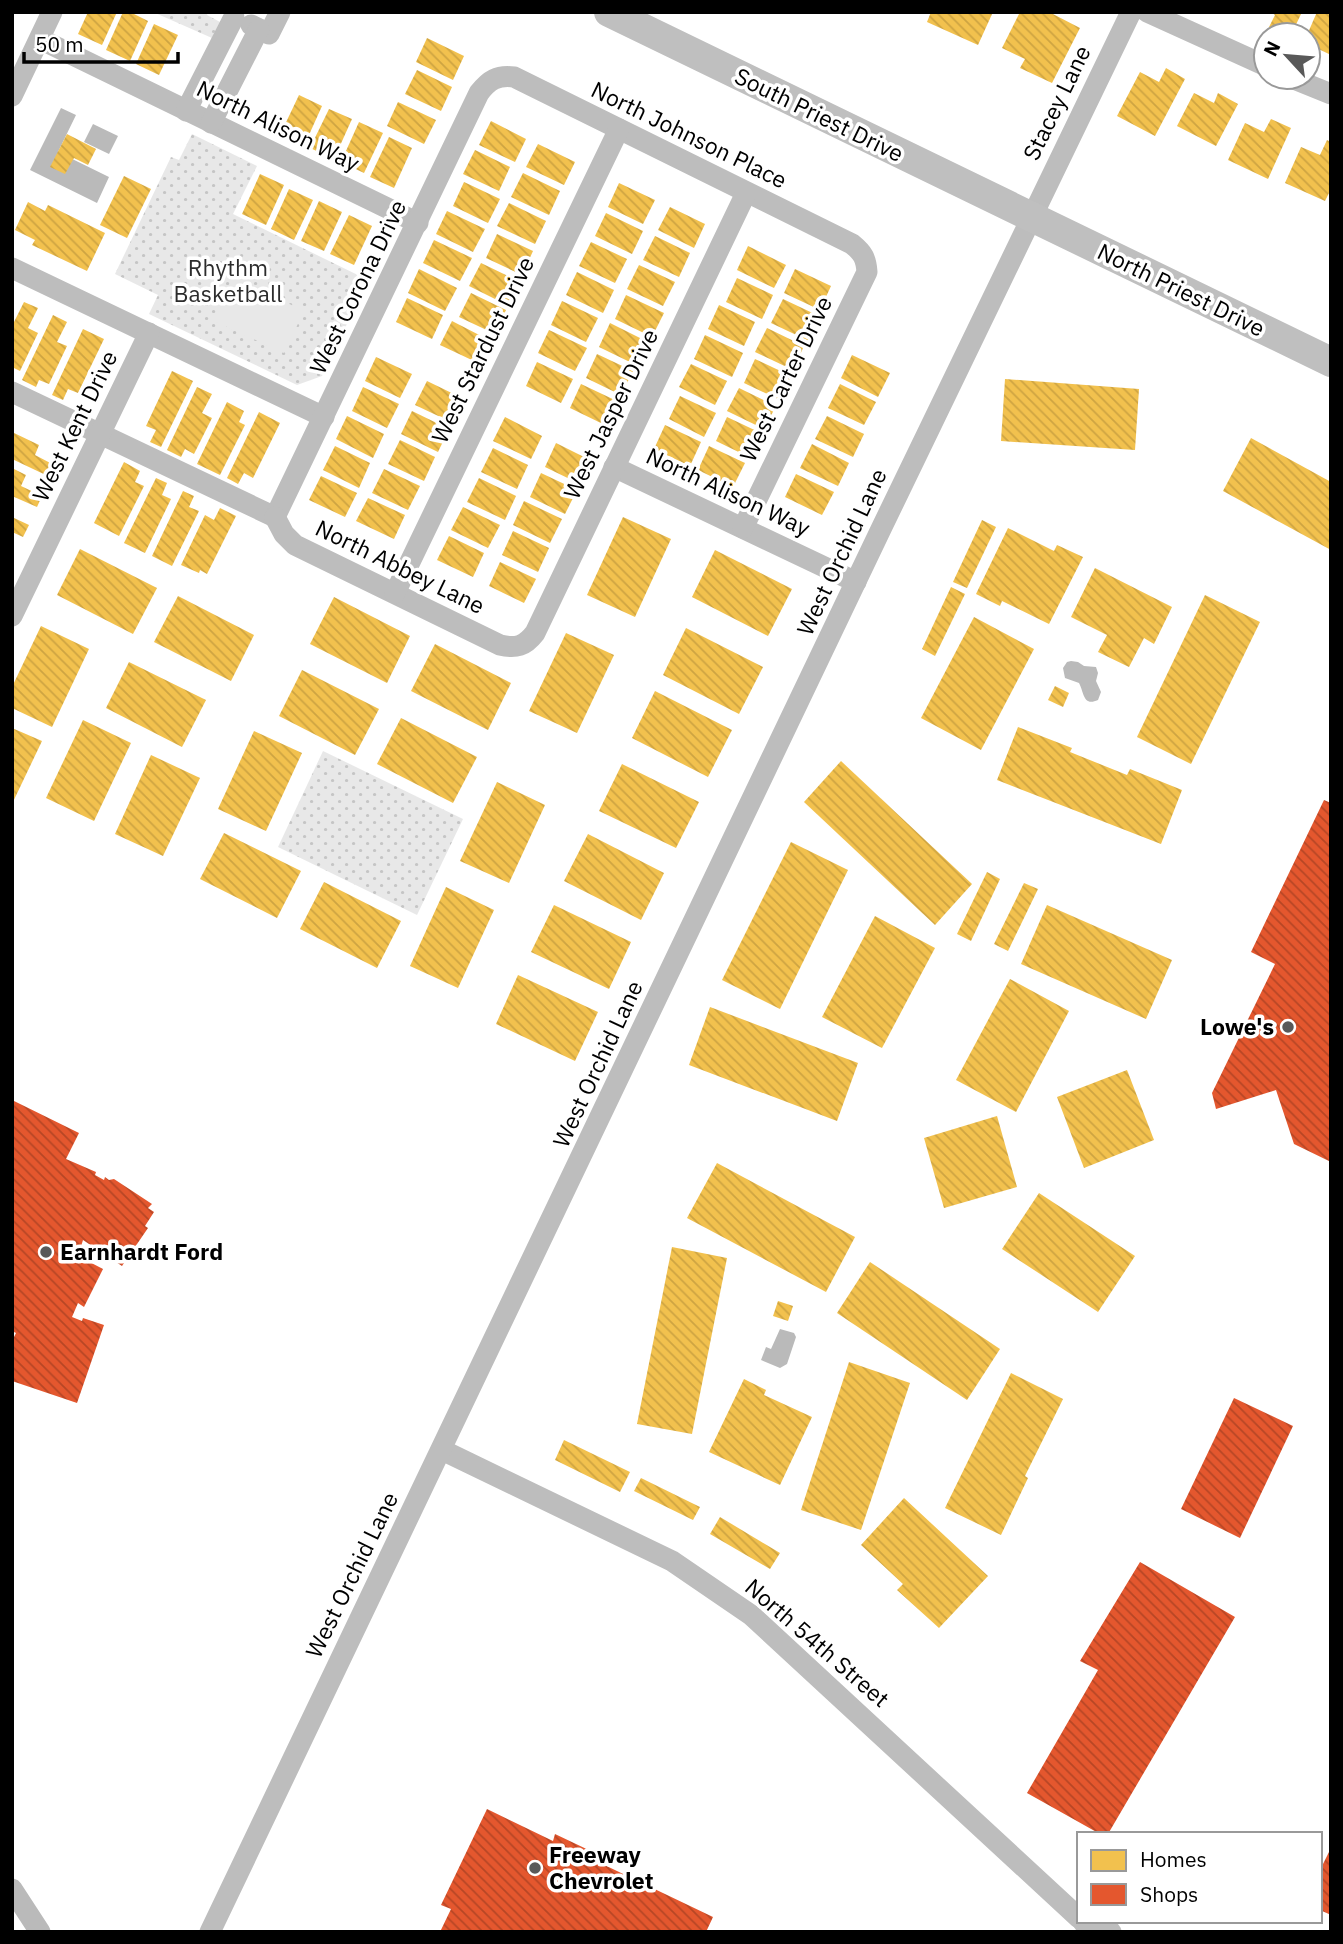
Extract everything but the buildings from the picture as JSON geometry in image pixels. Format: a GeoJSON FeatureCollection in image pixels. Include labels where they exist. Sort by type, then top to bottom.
{"type":"FeatureCollection","features":[{"type":"Feature","properties":{"kind":"main road","name":"South Priest Drive"},"geometry":{"type":"LineString","coordinates":[[608,12],[1030,218]]}},
{"type":"Feature","properties":{"kind":"main road","name":"North Priest Drive"},"geometry":{"type":"LineString","coordinates":[[1030,218],[1331,362]]}},
{"type":"Feature","properties":{"kind":"street"},"geometry":{"type":"LineString","coordinates":[[12,96],[52,12]]}},
{"type":"Feature","properties":{"kind":"street"},"geometry":{"type":"LineString","coordinates":[[186,111],[230,14],[269,34],[279,12]]}},
{"type":"Feature","properties":{"kind":"street","name":"Stacey Lane"},"geometry":{"type":"LineString","coordinates":[[1030,218],[1131,12]]}},
{"type":"Feature","properties":{"kind":"street"},"geometry":{"type":"LineString","coordinates":[[1147,12],[1252,60]]}},
{"type":"Feature","properties":{"kind":"street"},"geometry":{"type":"LineString","coordinates":[[211,123],[259,29]]}},
{"type":"Feature","properties":{"kind":"street","name":"North Alison Way"},"geometry":{"type":"LineString","coordinates":[[40,40],[418,223]]}},
{"type":"Feature","properties":{"kind":"street","name":"North Johnson Place"},"geometry":{"type":"LineString","coordinates":[[489,80],[502,76],[513,77],[852,244],[863,252]]}},
{"type":"Feature","properties":{"kind":"street","name":"West Corona Drive"},"geometry":{"type":"LineString","coordinates":[[275,517],[479,93],[489,80]]}},
{"type":"Feature","properties":{"kind":"street","name":"West Stardust Drive"},"geometry":{"type":"LineString","coordinates":[[395,593],[619,129]]}},
{"type":"Feature","properties":{"kind":"street","name":"West Jasper Drive"},"geometry":{"type":"LineString","coordinates":[[514,649],[528,642],[535,633],[746,193]]}},
{"type":"Feature","properties":{"kind":"street","name":"West Orchid Lane"},"geometry":{"type":"LineString","coordinates":[[210,1932],[1030,218]]}},
{"type":"Feature","properties":{"kind":"street","name":"West Carter Drive"},"geometry":{"type":"LineString","coordinates":[[743,528],[867,272],[863,252]]}},
{"type":"Feature","properties":{"kind":"street"},"geometry":{"type":"LineString","coordinates":[[12,268],[324,417]]}},
{"type":"Feature","properties":{"kind":"street","name":"West Kent Drive"},"geometry":{"type":"LineString","coordinates":[[12,616],[149,333]]}},
{"type":"Feature","properties":{"kind":"street"},"geometry":{"type":"LineString","coordinates":[[12,392],[275,517]]}},
{"type":"Feature","properties":{"kind":"street","name":"North Alison Way"},"geometry":{"type":"LineString","coordinates":[[614,467],[856,582]]}},
{"type":"Feature","properties":{"kind":"street","name":"North Abbey Lane"},"geometry":{"type":"LineString","coordinates":[[275,517],[284,534],[295,545],[500,645],[514,649]]}},
{"type":"Feature","properties":{"kind":"street","name":"North 54th Street"},"geometry":{"type":"LineString","coordinates":[[442,1450],[672,1561],[751,1615],[1077,1916]]}},
{"type":"Feature","properties":{"kind":"street"},"geometry":{"type":"LineString","coordinates":[[1086,1923],[1111,1932]]}},
{"type":"Feature","properties":{"kind":"green space"},"geometry":{"type":"Polygon","coordinates":[[[153,12],[208,12],[207,15],[220,22],[212,38],[153,12]]]}},
{"type":"Feature","properties":{"kind":"green space","name":"Rhythm Basketball"},"geometry":{"type":"Polygon","coordinates":[[[192,134],[257,166],[233,214],[368,280],[322,376],[297,385],[149,314],[158,295],[115,274],[171,157],[179,160],[192,134]]]}},
{"type":"Feature","properties":{"kind":"green space"},"geometry":{"type":"Polygon","coordinates":[[[233,277],[304,311],[284,353],[212,320],[233,277]]]}},
{"type":"Feature","properties":{"kind":"green space"},"geometry":{"type":"Polygon","coordinates":[[[323,751],[463,819],[417,915],[278,847],[323,751]]]}},
{"type":"Feature","properties":{"kind":"shaded area"},"geometry":{"type":"Polygon","coordinates":[[[61,108],[76,115],[58,152],[109,177],[97,203],[30,170],[61,108]]]}},
{"type":"Feature","properties":{"kind":"shaded area"},"geometry":{"type":"Polygon","coordinates":[[[93,124],[118,136],[109,154],[84,142],[93,124]]]}},
{"type":"Feature","properties":{"kind":"shaded area"},"geometry":{"type":"Polygon","coordinates":[[[1071,661],[1096,667],[1096,681],[1101,692],[1098,700],[1089,702],[1079,683],[1065,678],[1063,668],[1071,661]]]}},
{"type":"Feature","properties":{"kind":"shaded area"},"geometry":{"type":"Polygon","coordinates":[[[780,1329],[794,1333],[796,1337],[787,1364],[780,1368],[761,1360],[766,1347],[771,1349],[780,1329]]]}},
{"type":"Feature","properties":{"kind":"waterway"},"geometry":{"type":"LineString","coordinates":[[12,1889],[40,1932]]}},
{"type":"Feature","properties":{"kind":"place","name":"Lowe's"},"geometry":{"type":"Point","coordinates":[1288,1027]}},
{"type":"Feature","properties":{"kind":"place","name":"Earnhardt Ford"},"geometry":{"type":"Point","coordinates":[46,1252]}},
{"type":"Feature","properties":{"kind":"place","name":"Freeway Chevrolet"},"geometry":{"type":"Point","coordinates":[535,1868]}}]}
